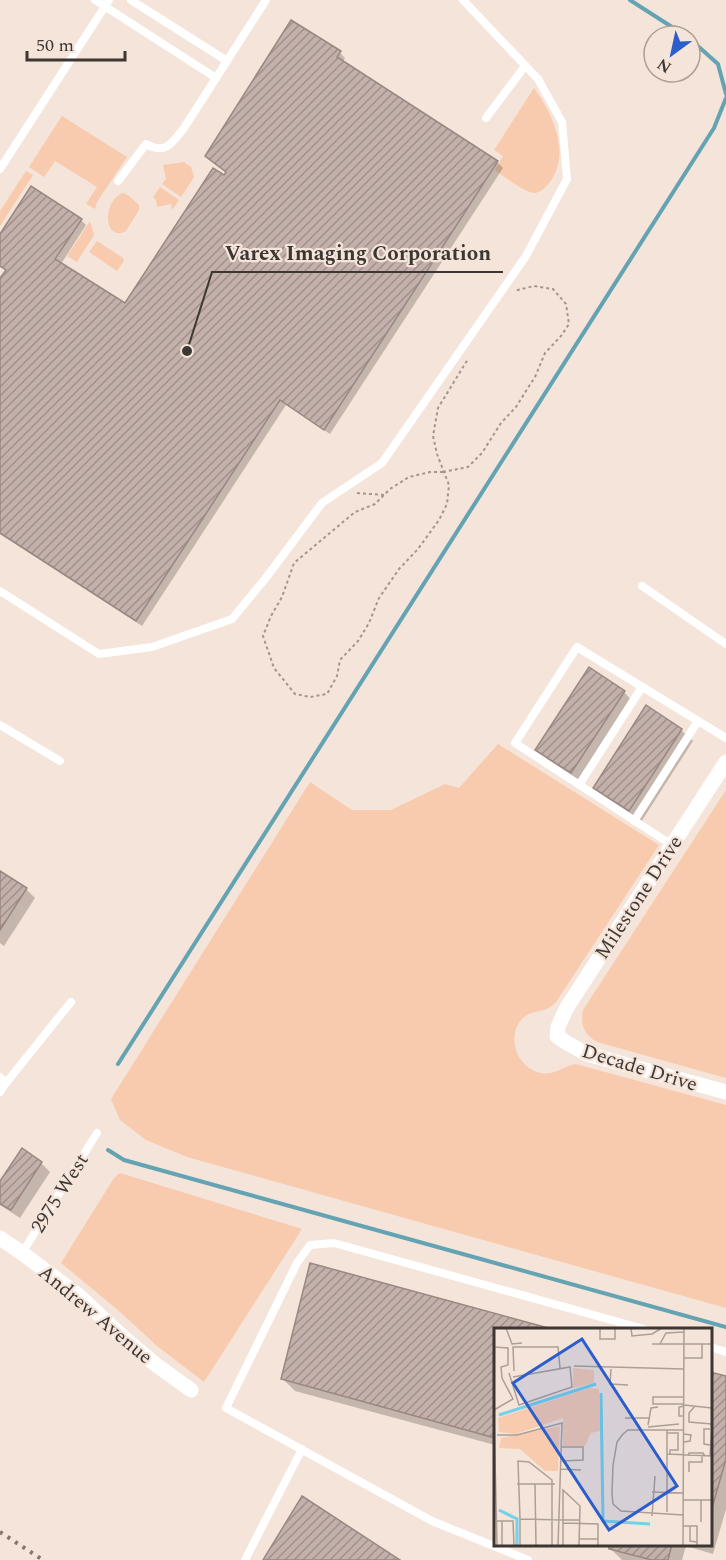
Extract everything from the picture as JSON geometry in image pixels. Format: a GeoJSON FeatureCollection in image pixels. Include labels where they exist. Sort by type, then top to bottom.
{"type":"FeatureCollection","features":[{"type":"Feature","properties":{"kind":"street","name":"Milestone Drive"},"geometry":{"type":"LineString","coordinates":[[557,1036],[558,1027],[566,1009],[726,762]]}},
{"type":"Feature","properties":{"kind":"street","name":"Decade Drive"},"geometry":{"type":"LineString","coordinates":[[557,1036],[587,1054],[726,1092]]}},
{"type":"Feature","properties":{"kind":"street","name":"Andrew Avenue"},"geometry":{"type":"LineString","coordinates":[[0,1238],[78,1295],[124,1338],[191,1390]]}},
{"type":"Feature","properties":{"kind":"lane"},"geometry":{"type":"LineString","coordinates":[[95,0],[107,3],[216,78]]}},
{"type":"Feature","properties":{"kind":"lane"},"geometry":{"type":"LineString","coordinates":[[131,0],[227,61]]}},
{"type":"Feature","properties":{"kind":"lane"},"geometry":{"type":"LineString","coordinates":[[118,181],[146,144],[158,149],[166,148],[171,144],[184,128],[266,0]]}},
{"type":"Feature","properties":{"kind":"lane"},"geometry":{"type":"LineString","coordinates":[[0,591],[99,654],[152,646],[232,619],[322,503],[382,463],[526,256],[567,179],[562,122],[538,80],[464,0]]}},
{"type":"Feature","properties":{"kind":"lane"},"geometry":{"type":"LineString","coordinates":[[0,169],[107,3]]}},
{"type":"Feature","properties":{"kind":"lane"},"geometry":{"type":"LineString","coordinates":[[486,118],[525,66]]}},
{"type":"Feature","properties":{"kind":"lane"},"geometry":{"type":"LineString","coordinates":[[642,586],[726,644]]}},
{"type":"Feature","properties":{"kind":"lane"},"geometry":{"type":"LineString","coordinates":[[672,845],[515,743],[578,647],[726,738]]}},
{"type":"Feature","properties":{"kind":"lane"},"geometry":{"type":"LineString","coordinates":[[579,785],[642,687]]}},
{"type":"Feature","properties":{"kind":"lane"},"geometry":{"type":"LineString","coordinates":[[634,820],[698,721]]}},
{"type":"Feature","properties":{"kind":"lane"},"geometry":{"type":"LineString","coordinates":[[0,725],[60,761]]}},
{"type":"Feature","properties":{"kind":"lane"},"geometry":{"type":"LineString","coordinates":[[0,1092],[3,1080],[71,1002]]}},
{"type":"Feature","properties":{"kind":"lane","name":"2975 West"},"geometry":{"type":"LineString","coordinates":[[22,1253],[97,1133]]}},
{"type":"Feature","properties":{"kind":"lane"},"geometry":{"type":"LineString","coordinates":[[528,1560],[432,1521],[226,1408],[297,1263],[310,1245],[334,1243],[640,1328]]}},
{"type":"Feature","properties":{"kind":"lane"},"geometry":{"type":"LineString","coordinates":[[711,1347],[726,1352]]}},
{"type":"Feature","properties":{"kind":"lane"},"geometry":{"type":"LineString","coordinates":[[245,1560],[302,1449]]}},
{"type":"Feature","properties":{"kind":"path"},"geometry":{"type":"LineString","coordinates":[[470,353],[438,408],[433,436],[443,472],[448,485],[447,504],[439,520],[418,549],[399,569],[379,598],[369,623],[358,641],[340,660],[337,676],[327,694],[310,697],[295,694],[274,668],[263,636],[282,597],[294,563],[355,512],[375,504],[390,489],[410,477],[430,472],[443,472],[468,467],[482,453],[501,423],[516,407],[535,377],[546,353],[569,324],[566,304],[553,289],[534,286],[512,291]]}},
{"type":"Feature","properties":{"kind":"path"},"geometry":{"type":"LineString","coordinates":[[340,491],[384,495]]}},
{"type":"Feature","properties":{"kind":"shaded area"},"geometry":{"type":"Polygon","coordinates":[[[534,88],[553,122],[559,146],[556,171],[547,186],[535,193],[520,187],[495,170],[503,156],[494,150],[534,88]]]}},
{"type":"Feature","properties":{"kind":"shaded area"},"geometry":{"type":"Polygon","coordinates":[[[62,116],[127,157],[97,202],[95,209],[86,204],[97,187],[55,161],[44,177],[29,167],[62,116]]]}},
{"type":"Feature","properties":{"kind":"shaded area"},"geometry":{"type":"Polygon","coordinates":[[[184,162],[191,167],[194,177],[181,197],[162,184],[166,179],[163,165],[184,162]]]}},
{"type":"Feature","properties":{"kind":"shaded area"},"geometry":{"type":"Polygon","coordinates":[[[26,171],[33,175],[0,226],[0,211],[26,171]]]}},
{"type":"Feature","properties":{"kind":"shaded area"},"geometry":{"type":"Polygon","coordinates":[[[160,187],[179,200],[172,210],[171,204],[157,207],[153,197],[160,187]]]}},
{"type":"Feature","properties":{"kind":"shaded area"},"geometry":{"type":"Polygon","coordinates":[[[123,193],[139,205],[139,210],[126,231],[119,233],[113,231],[110,226],[108,212],[116,197],[123,193]]]}},
{"type":"Feature","properties":{"kind":"shaded area"},"geometry":{"type":"Polygon","coordinates":[[[90,221],[94,235],[77,262],[67,256],[90,221]]]}},
{"type":"Feature","properties":{"kind":"shaded area"},"geometry":{"type":"Polygon","coordinates":[[[97,241],[123,258],[124,261],[117,271],[89,252],[97,241]]]}},
{"type":"Feature","properties":{"kind":"shaded area"},"geometry":{"type":"Polygon","coordinates":[[[498,744],[659,845],[556,1002],[549,1008],[523,1018],[515,1033],[514,1042],[520,1058],[526,1065],[541,1073],[550,1073],[576,1064],[726,1105],[726,1308],[187,1157],[146,1140],[120,1120],[111,1099],[310,782],[352,810],[391,810],[445,784],[459,788],[498,744]]]}},
{"type":"Feature","properties":{"kind":"shaded area"},"geometry":{"type":"Polygon","coordinates":[[[726,790],[726,1078],[597,1042],[586,1032],[582,1020],[583,1010],[726,790]]]}},
{"type":"Feature","properties":{"kind":"shaded area"},"geometry":{"type":"Polygon","coordinates":[[[120,1173],[302,1229],[204,1382],[157,1346],[61,1263],[114,1178],[120,1173]]]}},
{"type":"Feature","properties":{"kind":"building"},"geometry":{"type":"Polygon","coordinates":[[[291,20],[341,51],[337,57],[498,161],[324,430],[280,400],[136,621],[0,533],[0,278],[6,270],[0,266],[0,234],[31,186],[82,219],[55,259],[125,303],[213,168],[224,175],[226,172],[205,156],[291,20]]]}},
{"type":"Feature","properties":{"kind":"building"},"geometry":{"type":"Polygon","coordinates":[[[589,667],[625,691],[571,773],[535,750],[589,667]]]}},
{"type":"Feature","properties":{"kind":"building"},"geometry":{"type":"Polygon","coordinates":[[[646,705],[682,729],[629,811],[593,788],[646,705]]]}},
{"type":"Feature","properties":{"kind":"building"},"geometry":{"type":"Polygon","coordinates":[[[0,871],[27,888],[0,930],[0,871]]]}},
{"type":"Feature","properties":{"kind":"building"},"geometry":{"type":"Polygon","coordinates":[[[22,1148],[42,1162],[11,1210],[0,1204],[0,1181],[22,1148]]]}},
{"type":"Feature","properties":{"kind":"building"},"geometry":{"type":"Polygon","coordinates":[[[310,1263],[548,1328],[494,1328],[494,1438],[281,1379],[310,1263]]]}},
{"type":"Feature","properties":{"kind":"building"},"geometry":{"type":"Polygon","coordinates":[[[711,1372],[726,1376],[726,1459],[711,1512],[711,1372]]]}},
{"type":"Feature","properties":{"kind":"building"},"geometry":{"type":"Polygon","coordinates":[[[302,1496],[400,1560],[263,1560],[302,1496]]]}},
{"type":"Feature","properties":{"kind":"building"},"geometry":{"type":"Polygon","coordinates":[[[609,1545],[672,1545],[668,1560],[652,1560],[609,1549],[609,1545]]]}},
{"type":"Feature","properties":{"kind":"waterway"},"geometry":{"type":"LineString","coordinates":[[630,0],[667,24]]}},
{"type":"Feature","properties":{"kind":"waterway"},"geometry":{"type":"LineString","coordinates":[[702,50],[718,64],[726,94]]}},
{"type":"Feature","properties":{"kind":"waterway"},"geometry":{"type":"LineString","coordinates":[[118,1064],[714,128],[726,98]]}},
{"type":"Feature","properties":{"kind":"waterway"},"geometry":{"type":"LineString","coordinates":[[108,1150],[124,1160],[726,1327]]}},
{"type":"Feature","properties":{"kind":"railway"},"geometry":{"type":"LineString","coordinates":[[0,1532],[43,1560]]}},
{"type":"Feature","properties":{"kind":"place","name":"Varex Imaging Corporation"},"geometry":{"type":"Point","coordinates":[187,351]}}]}
